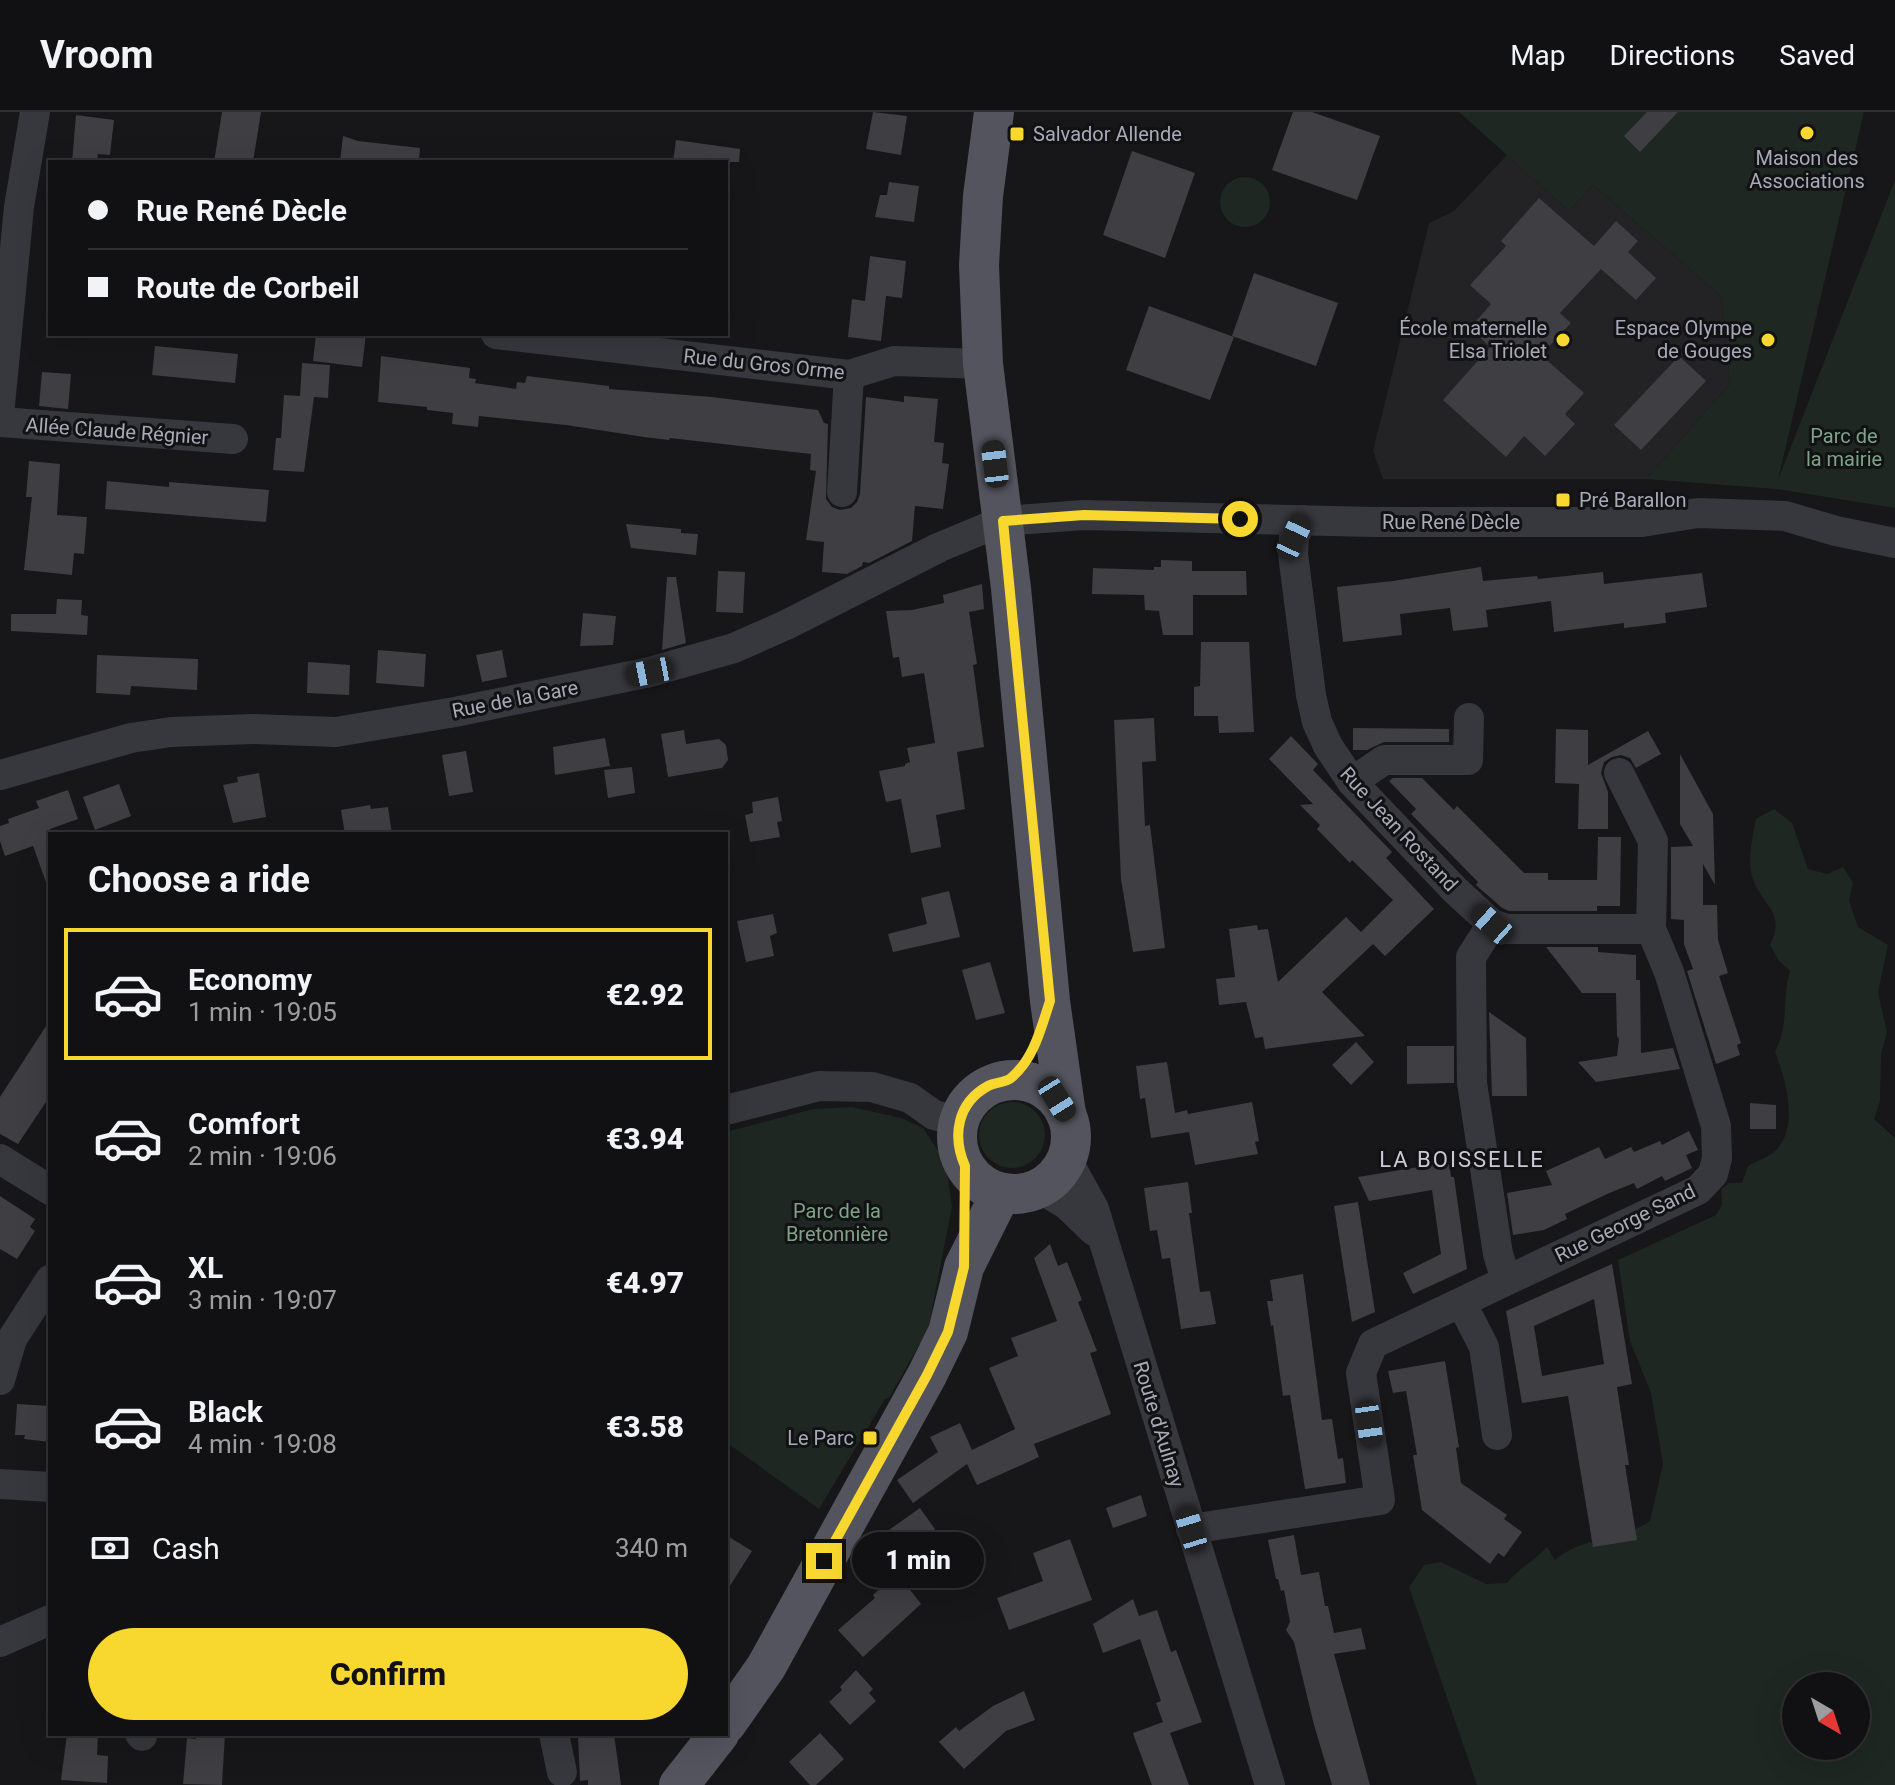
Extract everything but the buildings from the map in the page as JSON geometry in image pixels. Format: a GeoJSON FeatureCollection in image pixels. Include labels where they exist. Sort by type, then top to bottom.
{"type":"FeatureCollection","features":[{"type":"Feature","properties":{"kind":"main road"},"geometry":{"type":"LineString","coordinates":[[994,112],[983,196],[979,265],[983,364],[1003,521],[1050,1001],[1070,1129],[1070,1144],[1066,1158],[1050,1180],[1020,1190],[984,1185],[965,1166],[959,1152],[959,1121],[966,1105],[978,1092],[993,1083],[1027,1081],[1044,1088],[1057,1099],[1066,1114]]}},
{"type":"Feature","properties":{"kind":"main road"},"geometry":{"type":"LineString","coordinates":[[1010,1080],[1034,1049],[1050,1001]]}},
{"type":"Feature","properties":{"kind":"main road"},"geometry":{"type":"LineString","coordinates":[[728,1721],[766,1667],[948,1332],[964,1267],[965,1166]]}},
{"type":"Feature","properties":{"kind":"main road"},"geometry":{"type":"LineString","coordinates":[[964,1267],[1020,1190]]}},
{"type":"Feature","properties":{"kind":"main road"},"geometry":{"type":"LineString","coordinates":[[679,1785],[717,1736]]}},
{"type":"Feature","properties":{"kind":"street"},"geometry":{"type":"LineString","coordinates":[[0,405],[19,207],[35,112]]}},
{"type":"Feature","properties":{"kind":"street","name":"Rue du Gros Orme"},"geometry":{"type":"LineString","coordinates":[[513,336],[849,375],[894,361],[983,364]]}},
{"type":"Feature","properties":{"kind":"street"},"geometry":{"type":"LineString","coordinates":[[842,492],[849,375]]}},
{"type":"Feature","properties":{"kind":"street","name":"Allée Claude Régnier"},"geometry":{"type":"LineString","coordinates":[[0,422],[233,439]]}},
{"type":"Feature","properties":{"kind":"street","name":"Rue René Dècle"},"geometry":{"type":"LineString","coordinates":[[1003,521],[1084,515],[1642,522],[1698,513],[1785,516],[1836,531],[1895,543]]}},
{"type":"Feature","properties":{"kind":"street","name":"Rue Jean Rostand"},"geometry":{"type":"LineString","coordinates":[[1302,520],[1294,537],[1293,554],[1311,695],[1317,722],[1328,746],[1352,782],[1455,890],[1492,924]]}},
{"type":"Feature","properties":{"kind":"street","name":"Rue de la Gare"},"geometry":{"type":"LineString","coordinates":[[0,775],[131,738],[171,732],[253,729],[336,732],[455,712],[664,668],[747,642],[940,547],[1003,521]]}},
{"type":"Feature","properties":{"kind":"street"},"geometry":{"type":"LineString","coordinates":[[1352,782],[1384,760],[1468,760],[1469,718]]}},
{"type":"Feature","properties":{"kind":"street"},"geometry":{"type":"LineString","coordinates":[[1506,1280],[1498,1254],[1472,1083],[1471,957],[1492,924],[1522,930],[1651,929],[1653,841],[1619,773]]}},
{"type":"Feature","properties":{"kind":"street","name":"Rue George Sand"},"geometry":{"type":"LineString","coordinates":[[1191,1529],[1380,1500],[1361,1373],[1373,1344],[1698,1190],[1713,1174],[1717,1158],[1716,1126],[1669,972],[1651,929]]}},
{"type":"Feature","properties":{"kind":"street"},"geometry":{"type":"LineString","coordinates":[[728,1109],[819,1086],[872,1087],[910,1098],[934,1115],[959,1121]]}},
{"type":"Feature","properties":{"kind":"street","name":"Route d'Aulnay"},"geometry":{"type":"LineString","coordinates":[[1066,1158],[1094,1209],[1270,1785]]}},
{"type":"Feature","properties":{"kind":"street"},"geometry":{"type":"LineString","coordinates":[[0,1159],[48,1189]]}},
{"type":"Feature","properties":{"kind":"street"},"geometry":{"type":"LineString","coordinates":[[1020,1190],[1067,1205],[1104,1241]]}},
{"type":"Feature","properties":{"kind":"street"},"geometry":{"type":"LineString","coordinates":[[0,1380],[12,1339],[48,1283]]}},
{"type":"Feature","properties":{"kind":"street"},"geometry":{"type":"LineString","coordinates":[[1462,1304],[1484,1347],[1497,1435]]}},
{"type":"Feature","properties":{"kind":"street"},"geometry":{"type":"LineString","coordinates":[[0,1484],[48,1487]]}},
{"type":"Feature","properties":{"kind":"street"},"geometry":{"type":"LineString","coordinates":[[0,1642],[48,1621]]}},
{"type":"Feature","properties":{"kind":"street"},"geometry":{"type":"LineString","coordinates":[[554,1736],[562,1772]]}},
{"type":"Feature","properties":{"kind":"shaded area","name":"École maternelle Elsa Triolet"},"geometry":{"type":"Polygon","coordinates":[[[1507,155],[1569,211],[1593,185],[1721,296],[1730,384],[1646,479],[1383,479],[1373,451],[1429,223],[1454,211],[1507,155]]]}},
{"type":"Feature","properties":{"kind":"green space","name":"Espace Olympe de Gouges"},"geometry":{"type":"Polygon","coordinates":[[[1459,112],[1864,112],[1778,480],[1895,180],[1895,508],[1776,489],[1646,479],[1730,384],[1721,296],[1593,185],[1569,211],[1459,112]]]}},
{"type":"Feature","properties":{"kind":"green space"},"geometry":{"type":"Polygon","coordinates":[[[1245,177],[1263,184],[1270,202],[1263,220],[1245,227],[1227,220],[1220,202],[1227,184],[1245,177]]]}},
{"type":"Feature","properties":{"kind":"green space"},"geometry":{"type":"Polygon","coordinates":[[[1774,809],[1792,823],[1808,869],[1827,874],[1843,867],[1853,883],[1849,900],[1858,927],[1888,945],[1878,992],[1887,1032],[1881,1054],[1880,1101],[1874,1119],[1895,1138],[1895,1785],[1477,1785],[1409,1587],[1424,1565],[1441,1562],[1486,1584],[1507,1583],[1547,1547],[1555,1560],[1576,1547],[1626,1532],[1650,1521],[1663,1464],[1651,1393],[1630,1341],[1618,1260],[1716,1215],[1722,1205],[1721,1189],[1729,1183],[1742,1183],[1748,1166],[1776,1150],[1783,1140],[1789,1115],[1783,1075],[1775,1051],[1784,1022],[1790,971],[1779,961],[1770,945],[1776,924],[1752,876],[1750,855],[1756,819],[1774,809]]]}},
{"type":"Feature","properties":{"kind":"green space"},"geometry":{"type":"Polygon","coordinates":[[[1005,1102],[1019,1102],[1031,1107],[1040,1116],[1045,1135],[1043,1148],[1036,1159],[1019,1168],[1005,1168],[993,1163],[984,1154],[979,1142],[979,1128],[984,1116],[993,1107],[1005,1102]]]}},
{"type":"Feature","properties":{"kind":"green space","name":"Parc de la Bretonnière"},"geometry":{"type":"Polygon","coordinates":[[[852,1107],[901,1118],[923,1128],[939,1152],[948,1179],[952,1207],[928,1329],[819,1509],[728,1443],[728,1131],[813,1109],[852,1107]]]}},
{"type":"Feature","properties":{"kind":"place","name":"Maison des Associations"},"geometry":{"type":"Point","coordinates":[1807,133]}},
{"type":"Feature","properties":{"kind":"place","name":"Salvador Allende"},"geometry":{"type":"Point","coordinates":[1017,134]}},
{"type":"Feature","properties":{"kind":"place","name":"École maternelle Elsa Triolet"},"geometry":{"type":"Point","coordinates":[1563,340]}},
{"type":"Feature","properties":{"kind":"place","name":"Espace Olympe de Gouges"},"geometry":{"type":"Point","coordinates":[1768,340]}},
{"type":"Feature","properties":{"kind":"place","name":"Pré Barallon"},"geometry":{"type":"Point","coordinates":[1563,500]}},
{"type":"Feature","properties":{"kind":"place","name":"Le Parc"},"geometry":{"type":"Point","coordinates":[870,1438]}},
{"type":"Feature","properties":{"kind":"district","name":"LA BOISSELLE"},"geometry":{"type":"Point","coordinates":[1462,1159]}},
{"type":"Feature","properties":{"kind":"route"},"geometry":{"type":"LineString","coordinates":[[824,1561],[948,1332],[964,1267],[965,1166],[959,1152],[959,1121],[966,1105],[978,1092],[993,1083],[1010,1080],[1034,1049],[1050,1001],[1003,521],[1084,515],[1240,519]]}},
{"type":"Feature","properties":{"kind":"park label","name":"Parc de la mairie"},"geometry":{"type":"Point","coordinates":[1844,448]}}]}
